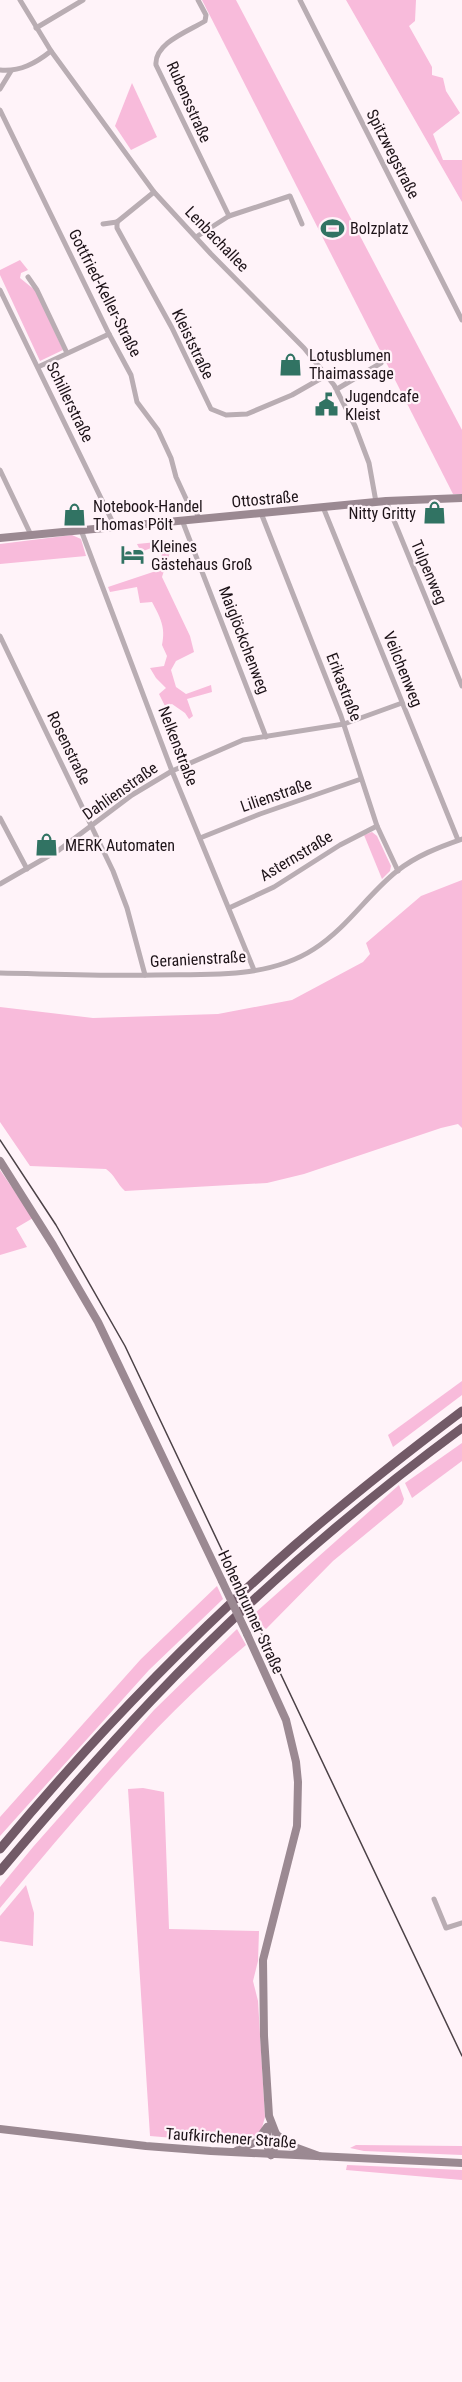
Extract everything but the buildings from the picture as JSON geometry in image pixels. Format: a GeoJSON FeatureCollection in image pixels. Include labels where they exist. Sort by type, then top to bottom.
{"type":"FeatureCollection","features":[{"type":"Feature","properties":{"kind":"highway"},"geometry":{"type":"LineString","coordinates":[[0,1849],[103,1732],[178,1654],[295,1546],[382,1472],[462,1411]]}},
{"type":"Feature","properties":{"kind":"highway"},"geometry":{"type":"LineString","coordinates":[[0,1871],[121,1732],[244,1609],[389,1484],[462,1428]]}},
{"type":"Feature","properties":{"kind":"street","name":"Lenbachallee"},"geometry":{"type":"LineString","coordinates":[[20,0],[51,51],[154,192],[304,348],[327,375],[355,426],[369,463],[376,502]]}},
{"type":"Feature","properties":{"kind":"street"},"geometry":{"type":"LineString","coordinates":[[36,28],[83,0]]}},
{"type":"Feature","properties":{"kind":"street","name":"Rubensstraße"},"geometry":{"type":"LineString","coordinates":[[198,0],[207,18],[164,46],[158,53],[156,62],[229,216]]}},
{"type":"Feature","properties":{"kind":"street","name":"Spitzwegstraße"},"geometry":{"type":"LineString","coordinates":[[300,0],[462,320]]}},
{"type":"Feature","properties":{"kind":"street"},"geometry":{"type":"LineString","coordinates":[[0,70],[11,71],[24,68],[51,51]]}},
{"type":"Feature","properties":{"kind":"street"},"geometry":{"type":"LineString","coordinates":[[0,89],[11,71]]}},
{"type":"Feature","properties":{"kind":"street","name":"Gottfried-Keller-Straße"},"geometry":{"type":"LineString","coordinates":[[0,110],[131,375],[137,402],[158,430],[171,458],[176,477],[188,503],[196,511],[199,519]]}},
{"type":"Feature","properties":{"kind":"street"},"geometry":{"type":"LineString","coordinates":[[103,224],[117,222],[154,192]]}},
{"type":"Feature","properties":{"kind":"street"},"geometry":{"type":"LineString","coordinates":[[196,237],[229,216],[290,196],[302,224]]}},
{"type":"Feature","properties":{"kind":"street","name":"Kleiststraße"},"geometry":{"type":"LineString","coordinates":[[117,222],[117,228],[172,328],[211,409],[226,416],[247,414],[292,395],[327,375]]}},
{"type":"Feature","properties":{"kind":"street"},"geometry":{"type":"LineString","coordinates":[[28,277],[38,290],[67,353]]}},
{"type":"Feature","properties":{"kind":"street","name":"Schillerstraße"},"geometry":{"type":"LineString","coordinates":[[0,290],[115,527]]}},
{"type":"Feature","properties":{"kind":"street"},"geometry":{"type":"LineString","coordinates":[[38,367],[109,334]]}},
{"type":"Feature","properties":{"kind":"street"},"geometry":{"type":"LineString","coordinates":[[336,389],[381,363]]}},
{"type":"Feature","properties":{"kind":"street"},"geometry":{"type":"LineString","coordinates":[[0,470],[31,535]]}},
{"type":"Feature","properties":{"kind":"street","name":"Ottostraße"},"geometry":{"type":"LineString","coordinates":[[0,538],[386,501],[462,498]]}},
{"type":"Feature","properties":{"kind":"street","name":"Tulpenweg"},"geometry":{"type":"LineString","coordinates":[[386,501],[462,686]]}},
{"type":"Feature","properties":{"kind":"street","name":"Veilchenweg"},"geometry":{"type":"LineString","coordinates":[[323,507],[460,840]]}},
{"type":"Feature","properties":{"kind":"street","name":"Erikastraße"},"geometry":{"type":"LineString","coordinates":[[261,513],[344,724],[377,826],[398,871]]}},
{"type":"Feature","properties":{"kind":"street","name":"Maiglöckchenweg"},"geometry":{"type":"LineString","coordinates":[[182,520],[266,737]]}},
{"type":"Feature","properties":{"kind":"street","name":"Nelkenstraße"},"geometry":{"type":"LineString","coordinates":[[81,530],[172,771],[254,970]]}},
{"type":"Feature","properties":{"kind":"street","name":"Rosenstraße"},"geometry":{"type":"LineString","coordinates":[[0,636],[92,826],[126,905],[145,975]]}},
{"type":"Feature","properties":{"kind":"street","name":"Dahlienstraße"},"geometry":{"type":"LineString","coordinates":[[0,884],[60,850],[132,795],[172,771],[229,745],[344,724],[402,703]]}},
{"type":"Feature","properties":{"kind":"street","name":"Lilienstraße"},"geometry":{"type":"LineString","coordinates":[[200,838],[260,814],[361,779]]}},
{"type":"Feature","properties":{"kind":"street"},"geometry":{"type":"LineString","coordinates":[[0,818],[27,869]]}},
{"type":"Feature","properties":{"kind":"street","name":"Asternstraße"},"geometry":{"type":"LineString","coordinates":[[229,908],[274,887],[340,845],[377,826]]}},
{"type":"Feature","properties":{"kind":"street","name":"Geranienstraße"},"geometry":{"type":"LineString","coordinates":[[0,973],[145,975],[239,973],[282,964],[314,949],[349,921],[398,871],[423,855],[460,840]]}},
{"type":"Feature","properties":{"kind":"street","name":"Hohenbrunner Straße"},"geometry":{"type":"LineString","coordinates":[[0,1161],[98,1322],[286,1720],[296,1762],[298,1802],[294,1836],[262,1960],[269,2116],[266,2138],[271,2155]]}},
{"type":"Feature","properties":{"kind":"street"},"geometry":{"type":"LineString","coordinates":[[434,1899],[446,1928],[462,1923]]}},
{"type":"Feature","properties":{"kind":"street","name":"Hohenbrunner Straße"},"geometry":{"type":"LineString","coordinates":[[269,2116],[276,2134]]}},
{"type":"Feature","properties":{"kind":"street"},"geometry":{"type":"LineString","coordinates":[[231,2152],[257,2141],[267,2127]]}},
{"type":"Feature","properties":{"kind":"street","name":"Taufkirchener Straße"},"geometry":{"type":"LineString","coordinates":[[0,2129],[146,2146],[271,2155],[462,2163]]}},
{"type":"Feature","properties":{"kind":"street"},"geometry":{"type":"LineString","coordinates":[[271,2155],[275,2146],[276,2134]]}},
{"type":"Feature","properties":{"kind":"street"},"geometry":{"type":"LineString","coordinates":[[276,2134],[289,2145],[323,2157]]}},
{"type":"Feature","properties":{"kind":"shaded area"},"geometry":{"type":"Polygon","coordinates":[[[202,0],[236,0],[462,430],[462,494],[453,494],[202,0]]]}},
{"type":"Feature","properties":{"kind":"shaded area"},"geometry":{"type":"Polygon","coordinates":[[[346,0],[416,0],[415,21],[409,26],[432,67],[432,75],[443,78],[446,91],[460,113],[433,134],[443,160],[462,160],[462,202],[346,0]]]}},
{"type":"Feature","properties":{"kind":"shaded area"},"geometry":{"type":"Polygon","coordinates":[[[132,83],[157,137],[131,150],[115,126],[132,83]]]}},
{"type":"Feature","properties":{"kind":"shaded area"},"geometry":{"type":"Polygon","coordinates":[[[20,260],[28,270],[21,273],[20,278],[36,291],[63,350],[40,361],[0,275],[0,270],[20,260]]]}},
{"type":"Feature","properties":{"kind":"shaded area"},"geometry":{"type":"Polygon","coordinates":[[[72,535],[81,539],[86,556],[0,564],[0,544],[72,535]]]}},
{"type":"Feature","properties":{"kind":"shaded area"},"geometry":{"type":"Polygon","coordinates":[[[167,541],[171,549],[162,577],[190,636],[194,652],[176,661],[171,670],[176,687],[186,694],[211,685],[212,692],[187,699],[193,716],[189,719],[185,713],[172,704],[165,706],[159,694],[166,688],[150,668],[164,666],[167,656],[162,645],[162,622],[152,602],[140,603],[137,587],[110,592],[108,587],[159,570],[163,548],[151,548],[141,552],[137,544],[167,541]]]}},
{"type":"Feature","properties":{"kind":"shaded area"},"geometry":{"type":"Polygon","coordinates":[[[372,832],[377,836],[391,866],[390,871],[382,879],[364,835],[372,832]]]}},
{"type":"Feature","properties":{"kind":"shaded area"},"geometry":{"type":"Polygon","coordinates":[[[462,880],[462,1128],[458,1124],[441,1128],[304,1174],[267,1183],[125,1191],[106,1169],[30,1166],[0,1122],[0,1007],[93,1018],[218,1014],[292,1000],[363,962],[370,954],[366,943],[421,896],[462,880]]]}},
{"type":"Feature","properties":{"kind":"shaded area"},"geometry":{"type":"Polygon","coordinates":[[[0,1170],[33,1218],[16,1228],[27,1247],[0,1255],[0,1170]]]}},
{"type":"Feature","properties":{"kind":"shaded area"},"geometry":{"type":"Polygon","coordinates":[[[462,1381],[462,1395],[393,1447],[388,1435],[462,1381]]]}},
{"type":"Feature","properties":{"kind":"shaded area"},"geometry":{"type":"Polygon","coordinates":[[[462,1443],[462,1461],[412,1498],[405,1483],[462,1443]]]}},
{"type":"Feature","properties":{"kind":"shaded area"},"geometry":{"type":"Polygon","coordinates":[[[399,1485],[404,1499],[402,1504],[333,1561],[266,1629],[261,1625],[255,1613],[399,1485]]]}},
{"type":"Feature","properties":{"kind":"shaded area"},"geometry":{"type":"Polygon","coordinates":[[[217,1586],[223,1599],[149,1670],[0,1836],[0,1817],[141,1659],[217,1586]]]}},
{"type":"Feature","properties":{"kind":"shaded area"},"geometry":{"type":"Polygon","coordinates":[[[237,1629],[246,1645],[179,1706],[117,1771],[0,1908],[0,1887],[33,1847],[154,1710],[237,1629]]]}},
{"type":"Feature","properties":{"kind":"shaded area"},"geometry":{"type":"Polygon","coordinates":[[[143,1788],[164,1792],[169,1929],[259,1931],[258,1961],[253,1981],[258,2001],[265,2117],[260,2135],[233,2143],[150,2136],[128,1789],[143,1788]]]}},
{"type":"Feature","properties":{"kind":"shaded area"},"geometry":{"type":"Polygon","coordinates":[[[26,1885],[34,1913],[33,1946],[0,1941],[0,1916],[26,1885]]]}},
{"type":"Feature","properties":{"kind":"shaded area"},"geometry":{"type":"Polygon","coordinates":[[[356,2145],[462,2146],[462,2155],[364,2151],[350,2148],[356,2145]]]}},
{"type":"Feature","properties":{"kind":"shaded area"},"geometry":{"type":"Polygon","coordinates":[[[347,2165],[462,2170],[462,2180],[346,2170],[347,2165]]]}},
{"type":"Feature","properties":{"kind":"railway"},"geometry":{"type":"LineString","coordinates":[[0,1140],[56,1225],[125,1346],[462,2056]]}},
{"type":"Feature","properties":{"kind":"place","name":"Bolzplatz"},"geometry":{"type":"Point","coordinates":[332,228]}},
{"type":"Feature","properties":{"kind":"place","name":"Lotusblumen Thaimassage"},"geometry":{"type":"Point","coordinates":[291,364]}},
{"type":"Feature","properties":{"kind":"place","name":"Jugendcafe Kleist"},"geometry":{"type":"Point","coordinates":[327,405]}},
{"type":"Feature","properties":{"kind":"place","name":"Nitty Gritty"},"geometry":{"type":"Point","coordinates":[434,513]}},
{"type":"Feature","properties":{"kind":"place","name":"Notebook-Handel Thomas Pölt"},"geometry":{"type":"Point","coordinates":[75,515]}},
{"type":"Feature","properties":{"kind":"place","name":"Kleines Gästehaus Groß"},"geometry":{"type":"Point","coordinates":[133,555]}},
{"type":"Feature","properties":{"kind":"place","name":"MERK Automaten"},"geometry":{"type":"Point","coordinates":[47,845]}}]}
